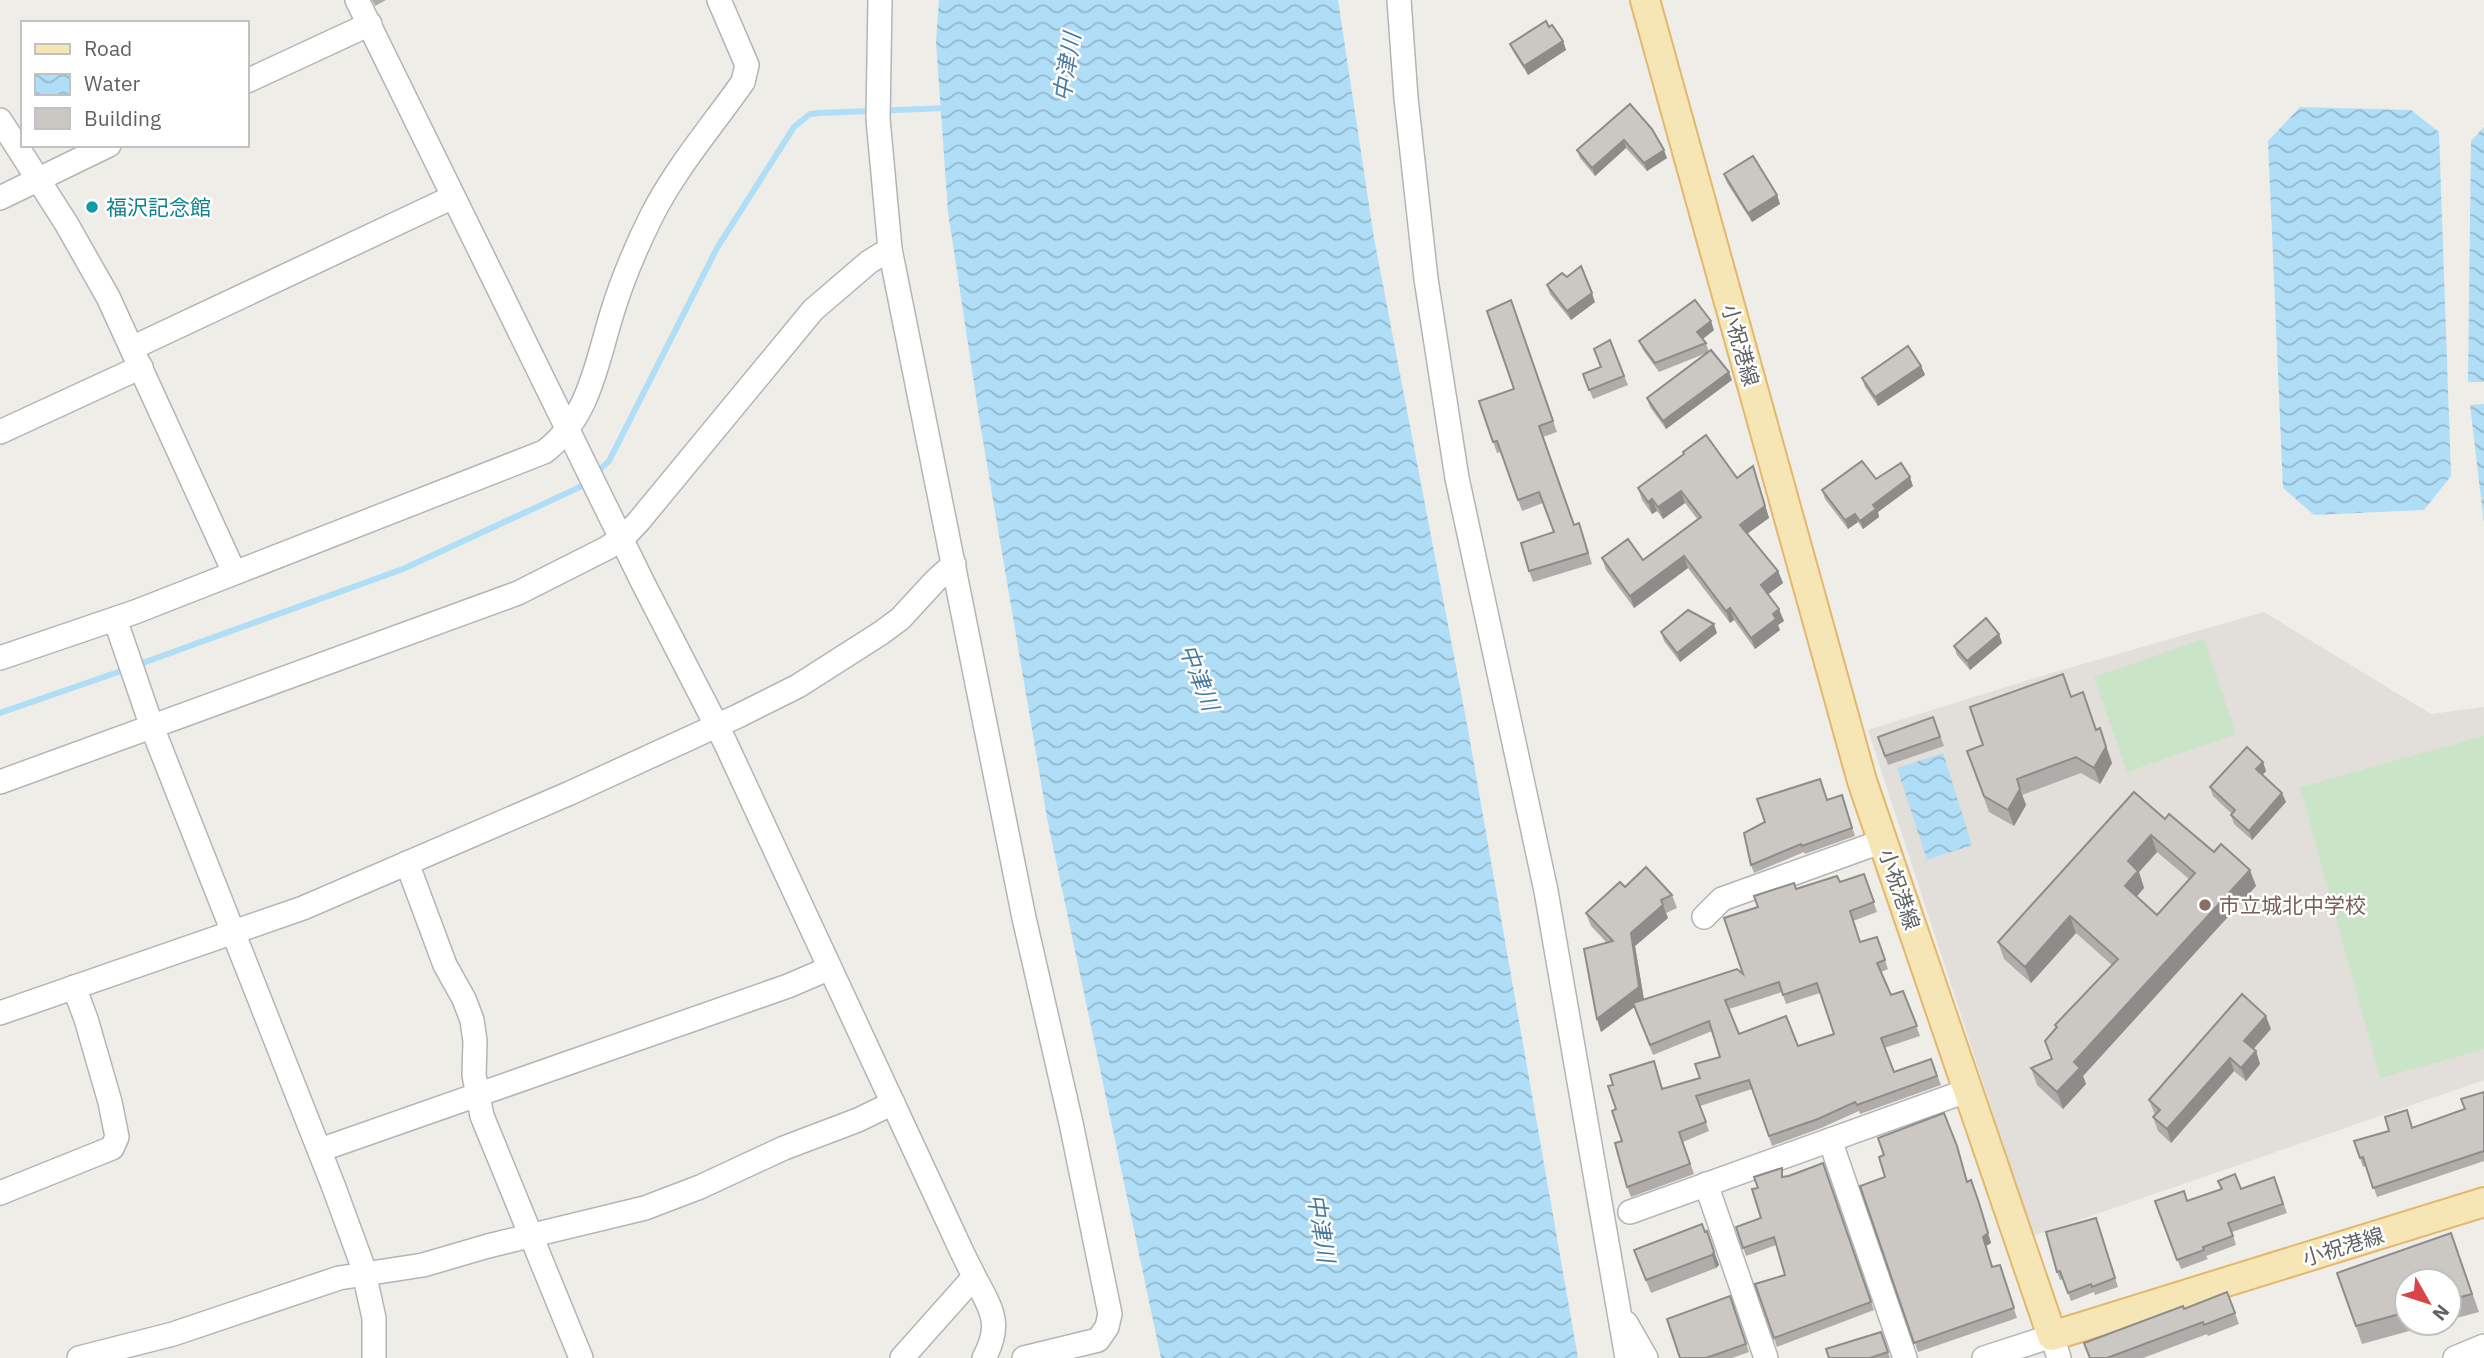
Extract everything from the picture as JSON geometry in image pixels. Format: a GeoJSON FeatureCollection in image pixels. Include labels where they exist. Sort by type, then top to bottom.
{"type":"FeatureCollection","features":[{"type":"Feature","properties":{"kind":"main road","name":"小祝港線"},"geometry":{"type":"LineString","coordinates":[[1646,0],[1862,781],[2056,1347],[2484,1202]]}},
{"type":"Feature","properties":{"kind":"street"},"geometry":{"type":"LineString","coordinates":[[358,0],[621,539],[717,726],[994,1317],[992,1340],[984,1358]]}},
{"type":"Feature","properties":{"kind":"street"},"geometry":{"type":"LineString","coordinates":[[0,659],[115,619],[544,452],[556,443],[591,386],[613,308],[653,214],[673,180],[747,74],[745,56],[719,0]]}},
{"type":"Feature","properties":{"kind":"street"},"geometry":{"type":"LineString","coordinates":[[880,0],[878,119],[890,249],[1024,918],[1071,1123],[1110,1314],[1107,1326],[1095,1342],[1024,1358]]}},
{"type":"Feature","properties":{"kind":"street"},"geometry":{"type":"LineString","coordinates":[[1399,0],[1406,98],[1426,279],[1457,478],[1546,891],[1627,1358]]}},
{"type":"Feature","properties":{"kind":"street"},"geometry":{"type":"LineString","coordinates":[[248,81],[370,24]]}},
{"type":"Feature","properties":{"kind":"street"},"geometry":{"type":"LineString","coordinates":[[0,120],[90,264],[137,358],[234,572]]}},
{"type":"Feature","properties":{"kind":"street"},"geometry":{"type":"LineString","coordinates":[[0,198],[105,147]]}},
{"type":"Feature","properties":{"kind":"street"},"geometry":{"type":"LineString","coordinates":[[0,432],[137,358],[453,197]]}},
{"type":"Feature","properties":{"kind":"street"},"geometry":{"type":"LineString","coordinates":[[0,782],[518,593],[607,548],[621,539],[639,521],[813,310],[869,262],[890,249]]}},
{"type":"Feature","properties":{"kind":"street"},"geometry":{"type":"LineString","coordinates":[[0,1013],[275,919],[570,793],[717,726],[798,686],[881,633],[900,619],[935,580],[954,564]]}},
{"type":"Feature","properties":{"kind":"street"},"geometry":{"type":"LineString","coordinates":[[115,619],[152,727],[320,1150],[364,1273],[374,1318],[374,1358]]}},
{"type":"Feature","properties":{"kind":"street"},"geometry":{"type":"LineString","coordinates":[[1704,917],[1722,899],[1883,841]]}},
{"type":"Feature","properties":{"kind":"street"},"geometry":{"type":"LineString","coordinates":[[407,863],[445,965],[464,999],[471,1020],[477,1095],[482,1116],[581,1358]]}},
{"type":"Feature","properties":{"kind":"street"},"geometry":{"type":"LineString","coordinates":[[320,1150],[788,986],[830,968]]}},
{"type":"Feature","properties":{"kind":"street"},"geometry":{"type":"LineString","coordinates":[[0,1192],[112,1148],[117,1137],[92,1037],[74,987]]}},
{"type":"Feature","properties":{"kind":"street"},"geometry":{"type":"LineString","coordinates":[[1630,1212],[1969,1090]]}},
{"type":"Feature","properties":{"kind":"street"},"geometry":{"type":"LineString","coordinates":[[79,1358],[173,1334],[304,1289],[364,1273],[423,1265],[532,1235],[615,1217],[677,1197],[752,1161],[846,1126],[893,1103]]}},
{"type":"Feature","properties":{"kind":"street"},"geometry":{"type":"LineString","coordinates":[[1830,1140],[1905,1358]]}},
{"type":"Feature","properties":{"kind":"street"},"geometry":{"type":"LineString","coordinates":[[1706,1184],[1766,1358]]}},
{"type":"Feature","properties":{"kind":"street"},"geometry":{"type":"LineString","coordinates":[[902,1358],[974,1277]]}},
{"type":"Feature","properties":{"kind":"street"},"geometry":{"type":"LineString","coordinates":[[1620,1314],[1646,1358]]}},
{"type":"Feature","properties":{"kind":"street"},"geometry":{"type":"LineString","coordinates":[[2455,1358],[2484,1346]]}},
{"type":"Feature","properties":{"kind":"street"},"geometry":{"type":"LineString","coordinates":[[1984,1358],[2056,1347]]}},
{"type":"Feature","properties":{"kind":"shaded area","name":"市立城北中学校"},"geometry":{"type":"Polygon","coordinates":[[[2264,612],[2431,714],[2484,707],[2484,1080],[2033,1236],[1868,730],[2038,677],[2264,612]]]}},
{"type":"Feature","properties":{"kind":"green space"},"geometry":{"type":"Polygon","coordinates":[[[2204,639],[2236,734],[2127,772],[2094,677],[2204,639]]]}},
{"type":"Feature","properties":{"kind":"green space"},"geometry":{"type":"Polygon","coordinates":[[[2484,736],[2484,1049],[2380,1078],[2300,787],[2484,736]]]}},
{"type":"Feature","properties":{"kind":"water","name":"中津川"},"geometry":{"type":"Polygon","coordinates":[[[939,0],[1338,0],[1374,238],[1467,724],[1578,1358],[1161,1358],[1047,818],[980,423],[948,212],[936,42],[939,0]]]}},
{"type":"Feature","properties":{"kind":"water"},"geometry":{"type":"Polygon","coordinates":[[[2300,107],[2411,110],[2439,132],[2451,476],[2424,510],[2314,515],[2283,488],[2268,141],[2300,107]]]}},
{"type":"Feature","properties":{"kind":"water"},"geometry":{"type":"Polygon","coordinates":[[[2484,127],[2484,382],[2468,382],[2471,141],[2484,127]]]}},
{"type":"Feature","properties":{"kind":"water"},"geometry":{"type":"Polygon","coordinates":[[[2484,404],[2484,523],[2470,405],[2484,404]]]}},
{"type":"Feature","properties":{"kind":"water"},"geometry":{"type":"Polygon","coordinates":[[[1943,753],[1972,845],[1927,860],[1897,768],[1943,753]]]}},
{"type":"Feature","properties":{"kind":"building"},"geometry":{"type":"Polygon","coordinates":[[[1546,21],[1563,41],[1524,66],[1510,44],[1546,21]]]}},
{"type":"Feature","properties":{"kind":"building"},"geometry":{"type":"Polygon","coordinates":[[[1630,104],[1652,129],[1664,150],[1644,163],[1624,140],[1592,168],[1577,150],[1630,104]]]}},
{"type":"Feature","properties":{"kind":"building"},"geometry":{"type":"Polygon","coordinates":[[[1753,156],[1777,195],[1748,213],[1724,174],[1753,156]]]}},
{"type":"Feature","properties":{"kind":"building"},"geometry":{"type":"Polygon","coordinates":[[[1581,266],[1592,293],[1567,311],[1547,285],[1562,273],[1567,277],[1581,266]]]}},
{"type":"Feature","properties":{"kind":"building"},"geometry":{"type":"Polygon","coordinates":[[[1511,300],[1553,421],[1539,426],[1574,525],[1579,523],[1588,553],[1529,571],[1521,543],[1554,532],[1539,492],[1518,500],[1479,401],[1514,389],[1487,311],[1511,300]]]}},
{"type":"Feature","properties":{"kind":"building"},"geometry":{"type":"Polygon","coordinates":[[[1695,300],[1711,321],[1697,332],[1706,343],[1655,363],[1639,341],[1695,300]]]}},
{"type":"Feature","properties":{"kind":"building"},"geometry":{"type":"Polygon","coordinates":[[[1610,340],[1624,376],[1589,390],[1583,374],[1601,367],[1594,349],[1610,340]]]}},
{"type":"Feature","properties":{"kind":"building"},"geometry":{"type":"Polygon","coordinates":[[[1908,346],[1921,366],[1875,397],[1862,378],[1908,346]]]}},
{"type":"Feature","properties":{"kind":"building"},"geometry":{"type":"Polygon","coordinates":[[[1711,350],[1729,372],[1663,421],[1647,398],[1711,350]]]}},
{"type":"Feature","properties":{"kind":"building"},"geometry":{"type":"Polygon","coordinates":[[[1706,435],[1737,478],[1753,466],[1765,506],[1740,525],[1778,571],[1761,585],[1779,609],[1773,614],[1776,619],[1751,638],[1730,608],[1726,611],[1684,556],[1630,596],[1602,558],[1628,539],[1643,560],[1701,517],[1681,491],[1658,507],[1652,499],[1648,502],[1638,488],[1706,435]]]}},
{"type":"Feature","properties":{"kind":"building"},"geometry":{"type":"Polygon","coordinates":[[[1862,461],[1876,479],[1901,463],[1910,477],[1873,505],[1876,509],[1860,521],[1855,514],[1845,520],[1822,490],[1862,461]]]}},
{"type":"Feature","properties":{"kind":"building"},"geometry":{"type":"Polygon","coordinates":[[[1688,610],[1714,624],[1677,653],[1661,632],[1688,610]]]}},
{"type":"Feature","properties":{"kind":"building"},"geometry":{"type":"Polygon","coordinates":[[[1986,618],[1999,634],[1967,661],[1954,646],[1986,618]]]}},
{"type":"Feature","properties":{"kind":"building"},"geometry":{"type":"Polygon","coordinates":[[[2063,674],[2071,697],[2083,692],[2096,730],[2100,728],[2106,747],[2094,768],[2076,757],[2017,779],[2020,789],[2008,810],[1984,796],[1967,751],[1983,745],[1970,707],[2063,674]]]}},
{"type":"Feature","properties":{"kind":"building"},"geometry":{"type":"Polygon","coordinates":[[[1933,717],[1940,737],[1885,756],[1878,737],[1933,717]]]}},
{"type":"Feature","properties":{"kind":"building"},"geometry":{"type":"Polygon","coordinates":[[[2247,747],[2263,762],[2256,769],[2282,793],[2249,831],[2231,815],[2235,810],[2210,787],[2247,747]]]}},
{"type":"Feature","properties":{"kind":"building"},"geometry":{"type":"Polygon","coordinates":[[[1820,779],[1827,800],[1842,795],[1852,828],[1802,846],[1801,844],[1751,865],[1744,833],[1765,822],[1757,799],[1820,779]]]}},
{"type":"Feature","properties":{"kind":"building"},"geometry":{"type":"Polygon","coordinates":[[[2134,792],[2165,819],[2169,814],[2214,852],[2221,844],[2250,870],[2074,1062],[2080,1068],[2057,1092],[2031,1068],[2052,1059],[2045,1041],[2057,1027],[2055,1025],[2118,959],[2070,916],[2025,967],[1998,942],[2134,792]],[[2151,835],[2128,861],[2138,871],[2125,886],[2157,915],[2195,873],[2151,835]]]}},
{"type":"Feature","properties":{"kind":"building"},"geometry":{"type":"Polygon","coordinates":[[[1646,867],[1672,895],[1661,900],[1663,905],[1631,933],[1639,987],[1597,1019],[1584,949],[1613,941],[1586,913],[1620,882],[1625,887],[1646,867]]]}},
{"type":"Feature","properties":{"kind":"building"},"geometry":{"type":"Polygon","coordinates":[[[1864,874],[1874,902],[1850,911],[1860,942],[1877,937],[1885,960],[1877,963],[1891,995],[1903,991],[1917,1026],[1881,1038],[1894,1072],[1931,1059],[1937,1076],[1857,1105],[1855,1102],[1818,1119],[1769,1136],[1749,1080],[1696,1096],[1706,1122],[1679,1132],[1690,1164],[1627,1187],[1615,1143],[1622,1141],[1612,1111],[1616,1109],[1608,1086],[1613,1085],[1610,1075],[1654,1061],[1662,1089],[1700,1078],[1695,1064],[1720,1057],[1709,1021],[1650,1045],[1633,1003],[1737,969],[1743,974],[1724,918],[1758,907],[1754,896],[1794,883],[1796,889],[1837,876],[1840,882],[1864,874]],[[1779,982],[1725,1000],[1739,1034],[1786,1016],[1798,1046],[1834,1034],[1817,983],[1783,995],[1779,982]]]}},
{"type":"Feature","properties":{"kind":"building"},"geometry":{"type":"Polygon","coordinates":[[[2242,994],[2266,1016],[2244,1041],[2256,1051],[2241,1068],[2230,1058],[2167,1129],[2153,1117],[2160,1110],[2149,1100],[2242,994]]]}},
{"type":"Feature","properties":{"kind":"building"},"geometry":{"type":"Polygon","coordinates":[[[2484,1092],[2484,1151],[2373,1188],[2363,1157],[2360,1158],[2354,1141],[2389,1131],[2385,1117],[2407,1110],[2412,1128],[2465,1109],[2461,1099],[2484,1092]]]}},
{"type":"Feature","properties":{"kind":"building"},"geometry":{"type":"Polygon","coordinates":[[[1944,1113],[1967,1182],[1971,1180],[1979,1203],[1988,1233],[1983,1237],[1992,1267],[2000,1265],[2014,1308],[1914,1343],[1860,1186],[1885,1177],[1879,1157],[1884,1155],[1878,1138],[1944,1113]]]}},
{"type":"Feature","properties":{"kind":"building"},"geometry":{"type":"Polygon","coordinates":[[[1823,1163],[1871,1302],[1774,1338],[1755,1284],[1785,1275],[1774,1237],[1743,1248],[1736,1227],[1761,1218],[1752,1189],[1758,1188],[1754,1177],[1782,1168],[1782,1177],[1789,1176],[1823,1163]]]}},
{"type":"Feature","properties":{"kind":"building"},"geometry":{"type":"Polygon","coordinates":[[[2235,1174],[2241,1189],[2274,1177],[2283,1204],[2228,1223],[2233,1236],[2177,1260],[2155,1201],[2184,1191],[2187,1201],[2222,1189],[2218,1181],[2235,1174]]]}},
{"type":"Feature","properties":{"kind":"building"},"geometry":{"type":"Polygon","coordinates":[[[2096,1218],[2115,1278],[2068,1293],[2060,1271],[2057,1272],[2046,1232],[2096,1218]]]}},
{"type":"Feature","properties":{"kind":"building"},"geometry":{"type":"Polygon","coordinates":[[[1702,1224],[1714,1252],[1712,1255],[1646,1280],[1634,1250],[1702,1224]]]}},
{"type":"Feature","properties":{"kind":"building"},"geometry":{"type":"Polygon","coordinates":[[[2451,1233],[2463,1267],[2393,1267],[2393,1316],[2356,1326],[2337,1273],[2451,1233]]]}},
{"type":"Feature","properties":{"kind":"building"},"geometry":{"type":"Polygon","coordinates":[[[2463,1268],[2472,1294],[2463,1296],[2463,1268]]]}},
{"type":"Feature","properties":{"kind":"building"},"geometry":{"type":"Polygon","coordinates":[[[2227,1292],[2235,1313],[2204,1325],[2203,1322],[2107,1358],[2090,1358],[2084,1343],[2227,1292]]]}},
{"type":"Feature","properties":{"kind":"building"},"geometry":{"type":"Polygon","coordinates":[[[1730,1296],[1746,1344],[1706,1358],[1680,1358],[1667,1319],[1730,1296]]]}},
{"type":"Feature","properties":{"kind":"building"},"geometry":{"type":"Polygon","coordinates":[[[1881,1332],[1888,1352],[1870,1358],[1829,1358],[1826,1349],[1881,1332]]]}},
{"type":"Feature","properties":{"kind":"waterway"},"geometry":{"type":"LineString","coordinates":[[595,474],[609,461],[717,248],[794,127],[810,114],[947,108]]}},
{"type":"Feature","properties":{"kind":"waterway"},"geometry":{"type":"LineString","coordinates":[[137,665],[403,569],[580,487],[586,481]]}},
{"type":"Feature","properties":{"kind":"waterway"},"geometry":{"type":"LineString","coordinates":[[0,713],[127,669]]}},
{"type":"Feature","properties":{"kind":"place","name":"福沢記念館"},"geometry":{"type":"Point","coordinates":[92,207]}},
{"type":"Feature","properties":{"kind":"place","name":"市立城北中学校"},"geometry":{"type":"Point","coordinates":[2205,905]}}]}
